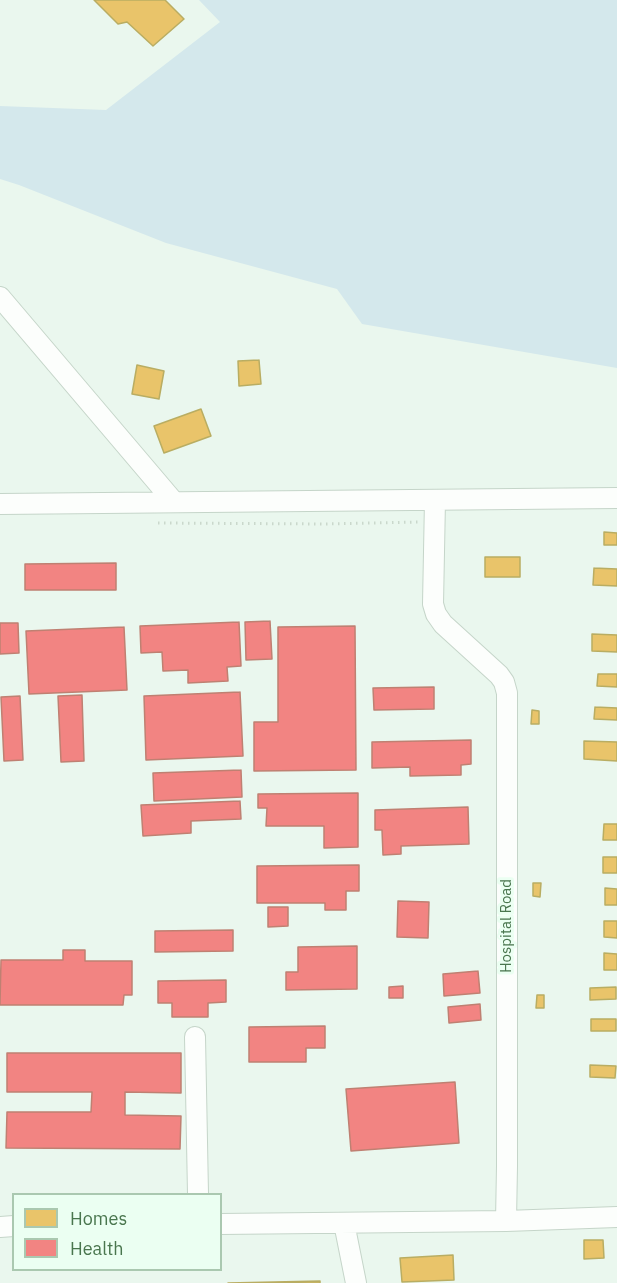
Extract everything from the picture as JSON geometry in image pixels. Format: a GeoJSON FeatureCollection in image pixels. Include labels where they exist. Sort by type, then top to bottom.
{"type":"FeatureCollection","features":[{"type":"Feature","properties":{"kind":"street"},"geometry":{"type":"LineString","coordinates":[[0,297],[174,502]]}},
{"type":"Feature","properties":{"kind":"street"},"geometry":{"type":"LineString","coordinates":[[0,504],[617,498]]}},
{"type":"Feature","properties":{"kind":"street","name":"Hospital Road"},"geometry":{"type":"LineString","coordinates":[[435,500],[433,604],[436,614],[443,624],[499,675],[507,693],[506,1221]]}},
{"type":"Feature","properties":{"kind":"street"},"geometry":{"type":"LineString","coordinates":[[195,1036],[198,1193]]}},
{"type":"Feature","properties":{"kind":"street"},"geometry":{"type":"LineString","coordinates":[[222,1224],[506,1221],[617,1217]]}},
{"type":"Feature","properties":{"kind":"street"},"geometry":{"type":"LineString","coordinates":[[344,1223],[356,1283]]}},
{"type":"Feature","properties":{"kind":"path"},"geometry":{"type":"LineString","coordinates":[[154,523],[435,522]]}},
{"type":"Feature","properties":{"kind":"shaded area"},"geometry":{"type":"Polygon","coordinates":[[[199,0],[617,0],[617,368],[362,324],[337,289],[166,243],[0,179],[0,106],[106,110],[220,22],[199,0]]]}},
{"type":"Feature","properties":{"kind":"building: Homes"},"geometry":{"type":"Polygon","coordinates":[[[94,0],[165,0],[184,19],[153,46],[127,22],[118,24],[94,0]]]}},
{"type":"Feature","properties":{"kind":"building: Homes"},"geometry":{"type":"Polygon","coordinates":[[[259,360],[261,384],[239,386],[238,361],[259,360]]]}},
{"type":"Feature","properties":{"kind":"building: Homes"},"geometry":{"type":"Polygon","coordinates":[[[137,365],[164,371],[159,399],[132,394],[137,365]]]}},
{"type":"Feature","properties":{"kind":"building: Homes"},"geometry":{"type":"Polygon","coordinates":[[[201,409],[211,436],[164,453],[154,426],[201,409]]]}},
{"type":"Feature","properties":{"kind":"building: Homes"},"geometry":{"type":"Polygon","coordinates":[[[604,532],[617,533],[617,545],[604,545],[604,532]]]}},
{"type":"Feature","properties":{"kind":"building: Homes"},"geometry":{"type":"Polygon","coordinates":[[[485,557],[520,557],[520,577],[485,577],[485,557]]]}},
{"type":"Feature","properties":{"kind":"building: Homes"},"geometry":{"type":"Polygon","coordinates":[[[594,568],[617,569],[617,586],[593,585],[594,568]]]}},
{"type":"Feature","properties":{"kind":"building: Homes"},"geometry":{"type":"Polygon","coordinates":[[[592,634],[617,635],[617,652],[592,651],[592,634]]]}},
{"type":"Feature","properties":{"kind":"building: Homes"},"geometry":{"type":"Polygon","coordinates":[[[598,674],[617,674],[617,687],[597,686],[598,674]]]}},
{"type":"Feature","properties":{"kind":"building: Homes"},"geometry":{"type":"Polygon","coordinates":[[[595,707],[617,708],[617,720],[594,719],[595,707]]]}},
{"type":"Feature","properties":{"kind":"building: Homes"},"geometry":{"type":"Polygon","coordinates":[[[532,710],[539,711],[539,724],[531,724],[532,710]]]}},
{"type":"Feature","properties":{"kind":"building: Homes"},"geometry":{"type":"Polygon","coordinates":[[[584,741],[617,742],[617,761],[584,759],[584,741]]]}},
{"type":"Feature","properties":{"kind":"building: Homes"},"geometry":{"type":"Polygon","coordinates":[[[604,824],[617,824],[617,840],[603,840],[604,824]]]}},
{"type":"Feature","properties":{"kind":"building: Homes"},"geometry":{"type":"Polygon","coordinates":[[[603,857],[617,857],[617,873],[603,873],[603,857]]]}},
{"type":"Feature","properties":{"kind":"building: Homes"},"geometry":{"type":"Polygon","coordinates":[[[533,883],[541,883],[540,897],[533,896],[533,883]]]}},
{"type":"Feature","properties":{"kind":"building: Homes"},"geometry":{"type":"Polygon","coordinates":[[[605,888],[617,889],[617,905],[605,905],[605,888]]]}},
{"type":"Feature","properties":{"kind":"building: Homes"},"geometry":{"type":"Polygon","coordinates":[[[604,921],[617,921],[617,938],[604,937],[604,921]]]}},
{"type":"Feature","properties":{"kind":"building: Homes"},"geometry":{"type":"Polygon","coordinates":[[[604,953],[617,954],[617,970],[604,970],[604,953]]]}},
{"type":"Feature","properties":{"kind":"building: Homes"},"geometry":{"type":"Polygon","coordinates":[[[616,987],[616,999],[590,1000],[590,988],[616,987]]]}},
{"type":"Feature","properties":{"kind":"building: Homes"},"geometry":{"type":"Polygon","coordinates":[[[537,995],[544,995],[544,1008],[536,1008],[537,995]]]}},
{"type":"Feature","properties":{"kind":"building: Homes"},"geometry":{"type":"Polygon","coordinates":[[[591,1019],[616,1019],[616,1031],[591,1031],[591,1019]]]}},
{"type":"Feature","properties":{"kind":"building: Homes"},"geometry":{"type":"Polygon","coordinates":[[[590,1065],[616,1066],[615,1078],[590,1077],[590,1065]]]}},
{"type":"Feature","properties":{"kind":"building: Homes"},"geometry":{"type":"Polygon","coordinates":[[[584,1240],[603,1240],[604,1258],[584,1259],[584,1240]]]}},
{"type":"Feature","properties":{"kind":"building: Homes"},"geometry":{"type":"Polygon","coordinates":[[[453,1255],[454,1280],[402,1282],[400,1258],[453,1255]]]}},
{"type":"Feature","properties":{"kind":"building: Homes"},"geometry":{"type":"Polygon","coordinates":[[[320,1281],[320,1283],[228,1283],[320,1281]]]}},
{"type":"Feature","properties":{"kind":"building: Health"},"geometry":{"type":"Polygon","coordinates":[[[116,563],[116,590],[25,590],[25,564],[116,563]]]}},
{"type":"Feature","properties":{"kind":"building: Health"},"geometry":{"type":"Polygon","coordinates":[[[270,621],[272,659],[246,660],[245,622],[270,621]]]}},
{"type":"Feature","properties":{"kind":"building: Health"},"geometry":{"type":"Polygon","coordinates":[[[239,622],[241,666],[227,667],[228,681],[188,683],[188,670],[163,671],[162,652],[141,653],[140,626],[239,622]]]}},
{"type":"Feature","properties":{"kind":"building: Health"},"geometry":{"type":"Polygon","coordinates":[[[0,623],[18,623],[19,653],[0,654],[0,623]]]}},
{"type":"Feature","properties":{"kind":"building: Health"},"geometry":{"type":"Polygon","coordinates":[[[355,626],[356,770],[254,771],[254,722],[278,722],[278,627],[355,626]]]}},
{"type":"Feature","properties":{"kind":"building: Health"},"geometry":{"type":"Polygon","coordinates":[[[124,627],[127,690],[29,694],[26,631],[124,627]]]}},
{"type":"Feature","properties":{"kind":"building: Health"},"geometry":{"type":"Polygon","coordinates":[[[434,687],[434,709],[374,710],[373,688],[434,687]]]}},
{"type":"Feature","properties":{"kind":"building: Health"},"geometry":{"type":"Polygon","coordinates":[[[240,692],[243,756],[146,760],[144,696],[240,692]]]}},
{"type":"Feature","properties":{"kind":"building: Health"},"geometry":{"type":"Polygon","coordinates":[[[82,695],[84,761],[61,762],[58,696],[82,695]]]}},
{"type":"Feature","properties":{"kind":"building: Health"},"geometry":{"type":"Polygon","coordinates":[[[20,696],[23,760],[4,761],[1,697],[20,696]]]}},
{"type":"Feature","properties":{"kind":"building: Health"},"geometry":{"type":"Polygon","coordinates":[[[471,740],[471,764],[461,765],[461,775],[410,776],[410,767],[372,768],[372,742],[471,740]]]}},
{"type":"Feature","properties":{"kind":"building: Health"},"geometry":{"type":"Polygon","coordinates":[[[241,770],[242,797],[154,801],[153,773],[241,770]]]}},
{"type":"Feature","properties":{"kind":"building: Health"},"geometry":{"type":"Polygon","coordinates":[[[358,793],[358,847],[324,848],[324,826],[266,826],[267,808],[258,808],[258,794],[358,793]]]}},
{"type":"Feature","properties":{"kind":"building: Health"},"geometry":{"type":"Polygon","coordinates":[[[240,801],[241,819],[191,821],[191,833],[143,836],[141,805],[240,801]]]}},
{"type":"Feature","properties":{"kind":"building: Health"},"geometry":{"type":"Polygon","coordinates":[[[468,807],[469,844],[401,846],[401,854],[383,855],[382,830],[375,830],[375,810],[468,807]]]}},
{"type":"Feature","properties":{"kind":"building: Health"},"geometry":{"type":"Polygon","coordinates":[[[359,865],[359,891],[346,891],[346,910],[325,910],[325,903],[257,903],[257,866],[359,865]]]}},
{"type":"Feature","properties":{"kind":"building: Health"},"geometry":{"type":"Polygon","coordinates":[[[398,901],[429,902],[428,938],[397,937],[398,901]]]}},
{"type":"Feature","properties":{"kind":"building: Health"},"geometry":{"type":"Polygon","coordinates":[[[268,907],[288,907],[288,926],[268,927],[268,907]]]}},
{"type":"Feature","properties":{"kind":"building: Health"},"geometry":{"type":"Polygon","coordinates":[[[233,930],[233,951],[155,952],[155,931],[233,930]]]}},
{"type":"Feature","properties":{"kind":"building: Health"},"geometry":{"type":"Polygon","coordinates":[[[357,946],[357,989],[286,990],[286,972],[298,972],[298,947],[357,946]]]}},
{"type":"Feature","properties":{"kind":"building: Health"},"geometry":{"type":"Polygon","coordinates":[[[63,950],[85,950],[85,961],[132,961],[132,995],[124,995],[123,1005],[0,1005],[1,960],[63,960],[63,950]]]}},
{"type":"Feature","properties":{"kind":"building: Health"},"geometry":{"type":"Polygon","coordinates":[[[478,971],[480,993],[444,996],[443,974],[478,971]]]}},
{"type":"Feature","properties":{"kind":"building: Health"},"geometry":{"type":"Polygon","coordinates":[[[226,980],[226,1002],[208,1003],[208,1017],[172,1017],[172,1003],[158,1003],[158,981],[226,980]]]}},
{"type":"Feature","properties":{"kind":"building: Health"},"geometry":{"type":"Polygon","coordinates":[[[403,986],[403,998],[389,998],[389,987],[403,986]]]}},
{"type":"Feature","properties":{"kind":"building: Health"},"geometry":{"type":"Polygon","coordinates":[[[480,1004],[481,1020],[449,1023],[448,1007],[480,1004]]]}},
{"type":"Feature","properties":{"kind":"building: Health"},"geometry":{"type":"Polygon","coordinates":[[[325,1026],[325,1048],[306,1048],[306,1062],[249,1062],[249,1027],[325,1026]]]}},
{"type":"Feature","properties":{"kind":"building: Health"},"geometry":{"type":"Polygon","coordinates":[[[7,1053],[181,1053],[181,1093],[125,1092],[125,1115],[181,1116],[180,1149],[6,1148],[7,1112],[91,1112],[92,1092],[7,1092],[7,1053]]]}},
{"type":"Feature","properties":{"kind":"building: Health"},"geometry":{"type":"Polygon","coordinates":[[[455,1082],[459,1143],[351,1151],[346,1089],[455,1082]]]}}]}
